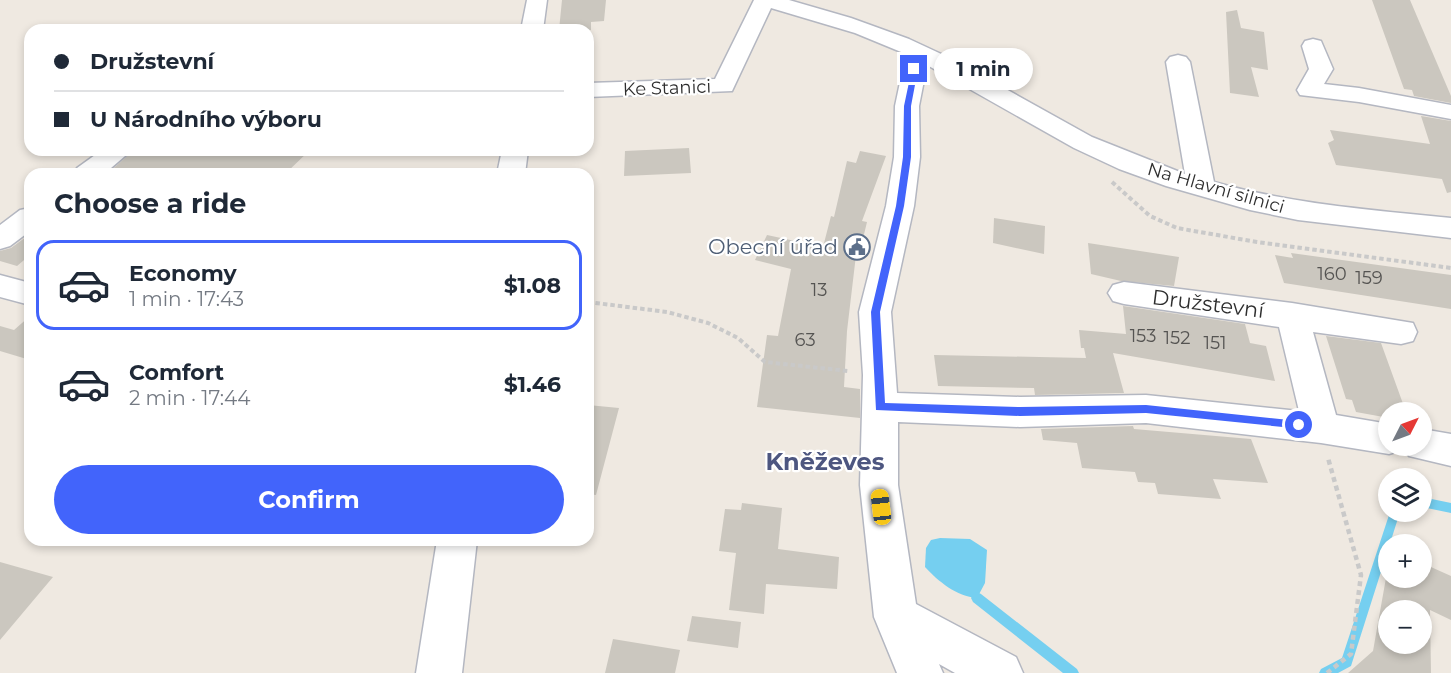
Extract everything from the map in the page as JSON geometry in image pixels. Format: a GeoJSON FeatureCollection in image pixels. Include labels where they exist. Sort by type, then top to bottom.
{"type":"FeatureCollection","features":[{"type":"Feature","properties":{"kind":"street"},"geometry":{"type":"LineString","coordinates":[[533,24],[537,0]]}},
{"type":"Feature","properties":{"kind":"street","name":"Na Hlavní silnici"},"geometry":{"type":"LineString","coordinates":[[764,0],[839,10],[918,51],[1061,132],[1106,154],[1201,188],[1297,212],[1451,228]]}},
{"type":"Feature","properties":{"kind":"street","name":"Ke Stanici"},"geometry":{"type":"LineString","coordinates":[[594,90],[724,86],[764,0]]}},
{"type":"Feature","properties":{"kind":"street"},"geometry":{"type":"LineString","coordinates":[[1313,46],[1321,69],[1309,90],[1359,95],[1451,112]]}},
{"type":"Feature","properties":{"kind":"street"},"geometry":{"type":"LineString","coordinates":[[918,51],[907,106],[907,157],[900,206],[875,312],[880,391],[879,484],[896,617],[920,673]]}},
{"type":"Feature","properties":{"kind":"street"},"geometry":{"type":"LineString","coordinates":[[1178,62],[1201,188]]}},
{"type":"Feature","properties":{"kind":"street"},"geometry":{"type":"LineString","coordinates":[[95,168],[111,156]]}},
{"type":"Feature","properties":{"kind":"street"},"geometry":{"type":"LineString","coordinates":[[0,239],[24,221]]}},
{"type":"Feature","properties":{"kind":"street"},"geometry":{"type":"LineString","coordinates":[[0,286],[24,292]]}},
{"type":"Feature","properties":{"kind":"street","name":"Družstevní"},"geometry":{"type":"LineString","coordinates":[[1124,293],[1401,332]]}},
{"type":"Feature","properties":{"kind":"street","name":"Družstevní"},"geometry":{"type":"LineString","coordinates":[[1292,315],[1321,428]]}},
{"type":"Feature","properties":{"kind":"street"},"geometry":{"type":"LineString","coordinates":[[880,391],[1020,412],[1146,409],[1321,428],[1378,437]]}},
{"type":"Feature","properties":{"kind":"street"},"geometry":{"type":"LineString","coordinates":[[1432,447],[1451,450]]}},
{"type":"Feature","properties":{"kind":"street"},"geometry":{"type":"LineString","coordinates":[[439,673],[456,546]]}},
{"type":"Feature","properties":{"kind":"street"},"geometry":{"type":"LineString","coordinates":[[896,617],[1000,673]]}},
{"type":"Feature","properties":{"kind":"path"},"geometry":{"type":"LineString","coordinates":[[1106,154],[1104,169],[1114,186],[1150,216],[1177,228],[1257,242],[1451,268]]}},
{"type":"Feature","properties":{"kind":"path"},"geometry":{"type":"LineString","coordinates":[[594,303],[667,312],[708,323],[738,338],[765,362],[880,391]]}},
{"type":"Feature","properties":{"kind":"path"},"geometry":{"type":"LineString","coordinates":[[1321,428],[1336,492],[1361,575],[1351,654],[1327,673]]}},
{"type":"Feature","properties":{"kind":"water"},"geometry":{"type":"Polygon","coordinates":[[[970,539],[987,550],[985,583],[977,598],[969,597],[948,587],[925,567],[926,548],[931,540],[970,539]]]}},
{"type":"Feature","properties":{"kind":"building"},"geometry":{"type":"Polygon","coordinates":[[[562,0],[606,0],[604,21],[591,22],[591,24],[560,24],[562,0]]]}},
{"type":"Feature","properties":{"kind":"building"},"geometry":{"type":"Polygon","coordinates":[[[1372,0],[1410,0],[1451,96],[1451,103],[1414,96],[1412,90],[1404,89],[1372,0]]]}},
{"type":"Feature","properties":{"kind":"building"},"geometry":{"type":"Polygon","coordinates":[[[1237,10],[1241,28],[1264,32],[1268,70],[1251,67],[1259,97],[1230,93],[1226,12],[1237,10]]]}},
{"type":"Feature","properties":{"kind":"building"},"geometry":{"type":"Polygon","coordinates":[[[1421,116],[1451,121],[1451,192],[1447,193],[1442,179],[1336,165],[1328,143],[1334,140],[1330,130],[1430,144],[1421,116]]]}},
{"type":"Feature","properties":{"kind":"building"},"geometry":{"type":"Polygon","coordinates":[[[689,148],[691,173],[624,176],[625,151],[689,148]]]}},
{"type":"Feature","properties":{"kind":"building"},"geometry":{"type":"Polygon","coordinates":[[[860,151],[886,156],[862,221],[867,222],[859,255],[856,255],[847,331],[844,387],[860,389],[860,418],[757,407],[767,335],[778,336],[791,269],[755,260],[767,235],[823,247],[831,216],[834,217],[847,161],[856,163],[860,151]]]}},
{"type":"Feature","properties":{"kind":"building"},"geometry":{"type":"Polygon","coordinates":[[[127,156],[304,156],[291,168],[114,168],[127,156]]]}},
{"type":"Feature","properties":{"kind":"building"},"geometry":{"type":"Polygon","coordinates":[[[994,218],[1045,226],[1044,254],[993,243],[994,218]]]}},
{"type":"Feature","properties":{"kind":"building"},"geometry":{"type":"Polygon","coordinates":[[[24,238],[24,260],[17,266],[0,261],[0,251],[11,248],[24,238]]]}},
{"type":"Feature","properties":{"kind":"building"},"geometry":{"type":"Polygon","coordinates":[[[1088,243],[1179,257],[1174,286],[1121,281],[1091,274],[1088,243]]]}},
{"type":"Feature","properties":{"kind":"building"},"geometry":{"type":"Polygon","coordinates":[[[1291,253],[1451,275],[1451,309],[1284,283],[1275,255],[1293,258],[1291,253]]]}},
{"type":"Feature","properties":{"kind":"building"},"geometry":{"type":"Polygon","coordinates":[[[1123,306],[1245,324],[1250,343],[1266,346],[1275,381],[1113,353],[1124,393],[1035,395],[1034,388],[938,386],[934,355],[1086,358],[1084,348],[1081,348],[1079,330],[1126,334],[1123,306]]]}},
{"type":"Feature","properties":{"kind":"building"},"geometry":{"type":"Polygon","coordinates":[[[24,321],[24,358],[0,351],[0,326],[14,330],[24,321]]]}},
{"type":"Feature","properties":{"kind":"building"},"geometry":{"type":"Polygon","coordinates":[[[1326,336],[1381,343],[1402,402],[1378,402],[1378,416],[1356,412],[1352,400],[1346,399],[1326,336]]]}},
{"type":"Feature","properties":{"kind":"building"},"geometry":{"type":"Polygon","coordinates":[[[594,406],[619,408],[596,495],[594,495],[594,406]]]}},
{"type":"Feature","properties":{"kind":"building"},"geometry":{"type":"Polygon","coordinates":[[[1133,426],[1134,429],[1251,439],[1268,483],[1213,479],[1221,499],[1158,494],[1155,483],[1138,482],[1135,472],[1082,468],[1077,443],[1043,440],[1041,429],[1133,426]]]}},
{"type":"Feature","properties":{"kind":"building"},"geometry":{"type":"Polygon","coordinates":[[[742,503],[782,508],[778,549],[839,557],[837,589],[766,584],[764,614],[729,610],[736,553],[719,551],[725,509],[741,510],[742,503]]]}},
{"type":"Feature","properties":{"kind":"building"},"geometry":{"type":"Polygon","coordinates":[[[0,562],[53,577],[0,640],[0,562]]]}},
{"type":"Feature","properties":{"kind":"building"},"geometry":{"type":"Polygon","coordinates":[[[1432,567],[1451,576],[1451,620],[1432,611],[1432,600],[1382,600],[1384,588],[1432,588],[1432,567]]]}},
{"type":"Feature","properties":{"kind":"building"},"geometry":{"type":"Polygon","coordinates":[[[692,616],[741,622],[738,648],[687,641],[692,616]]]}},
{"type":"Feature","properties":{"kind":"building"},"geometry":{"type":"Polygon","coordinates":[[[1378,623],[1378,654],[1431,654],[1431,673],[1348,673],[1373,651],[1378,623]]]}},
{"type":"Feature","properties":{"kind":"building"},"geometry":{"type":"Polygon","coordinates":[[[613,639],[680,650],[675,673],[605,673],[613,639]]]}},
{"type":"Feature","properties":{"kind":"waterway"},"geometry":{"type":"LineString","coordinates":[[1432,504],[1451,508]]}},
{"type":"Feature","properties":{"kind":"waterway"},"geometry":{"type":"LineString","coordinates":[[1325,673],[1347,662],[1392,522]]}},
{"type":"Feature","properties":{"kind":"waterway"},"geometry":{"type":"LineString","coordinates":[[977,598],[1073,673]]}},
{"type":"Feature","properties":{"kind":"place","name":"Obecní úřad"},"geometry":{"type":"Point","coordinates":[857,247]}},
{"type":"Feature","properties":{"kind":"district","name":"Kněževes"},"geometry":{"type":"Point","coordinates":[825,462]}},
{"type":"Feature","properties":{"kind":"route"},"geometry":{"type":"LineString","coordinates":[[914,69],[907,106],[907,157],[900,206],[875,312],[880,407],[1020,412],[1146,409],[1299,425]]}}]}
